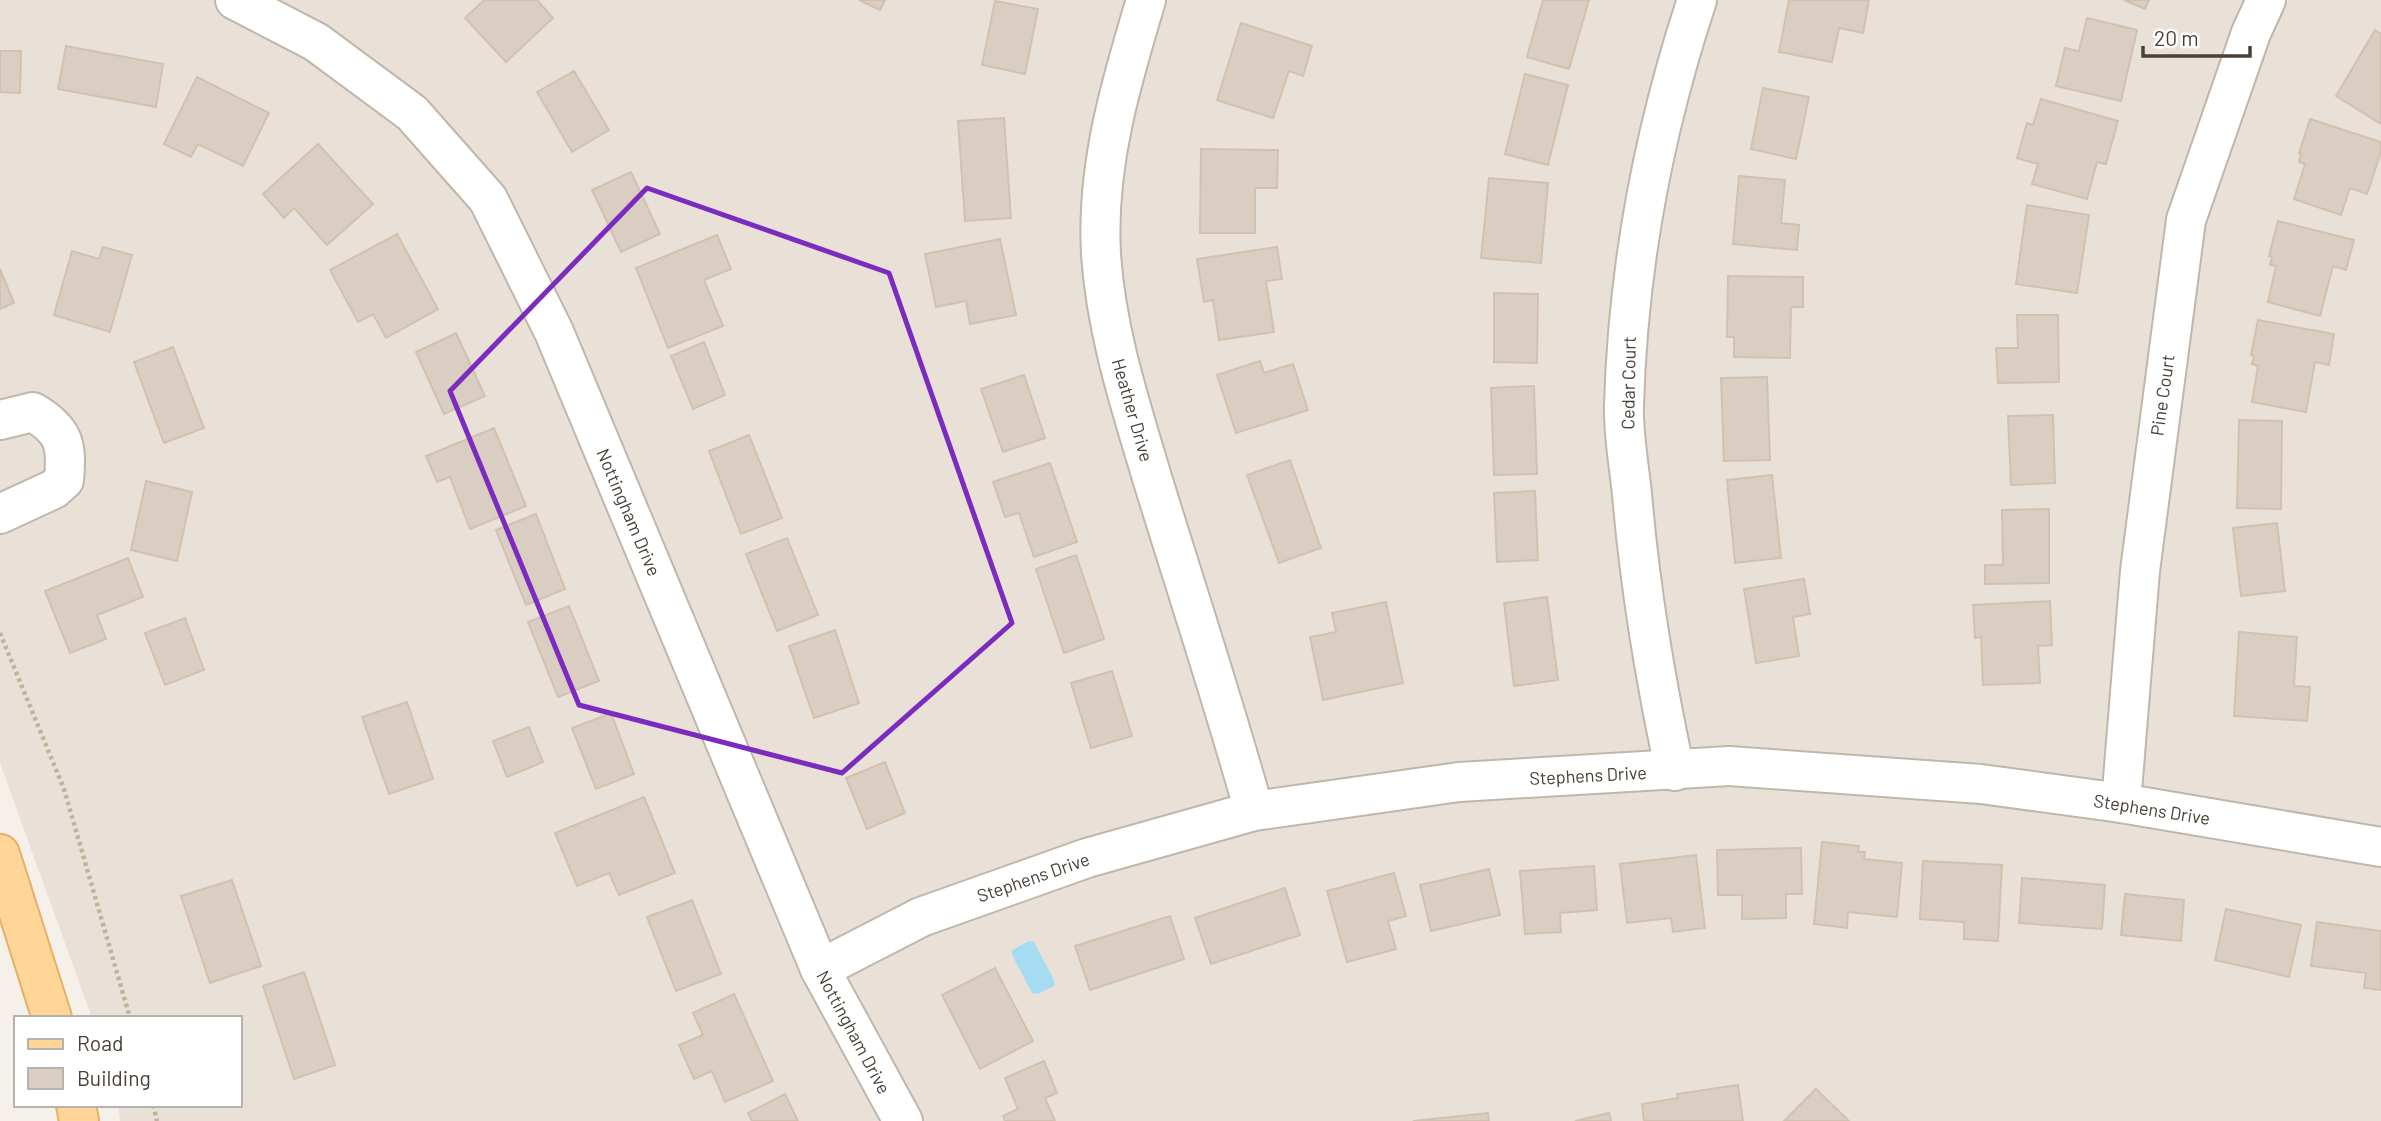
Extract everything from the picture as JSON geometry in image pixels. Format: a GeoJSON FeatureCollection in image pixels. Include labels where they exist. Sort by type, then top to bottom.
{"type":"FeatureCollection","features":[{"type":"Feature","properties":{"kind":"main road"},"geometry":{"type":"LineString","coordinates":[[0,854],[33,949],[51,1016]]}},
{"type":"Feature","properties":{"kind":"street","name":"Nottingham Drive"},"geometry":{"type":"LineString","coordinates":[[235,0],[316,42],[412,113],[488,200],[554,332],[820,969],[903,1121]]}},
{"type":"Feature","properties":{"kind":"street","name":"Heather Drive"},"geometry":{"type":"LineString","coordinates":[[1146,0],[1122,75],[1109,136],[1102,199],[1104,281],[1126,390],[1254,811]]}},
{"type":"Feature","properties":{"kind":"street","name":"Cedar Court"},"geometry":{"type":"LineString","coordinates":[[1675,771],[1650,653],[1637,559],[1624,407],[1634,263],[1671,78],[1697,0]]}},
{"type":"Feature","properties":{"kind":"street","name":"Pine Court"},"geometry":{"type":"LineString","coordinates":[[2121,803],[2140,571],[2186,220],[2250,33],[2266,0]]}},
{"type":"Feature","properties":{"kind":"street"},"geometry":{"type":"LineString","coordinates":[[0,420],[33,412],[54,425],[66,452],[64,480],[54,489],[0,514]]}},
{"type":"Feature","properties":{"kind":"street","name":"Stephens Drive"},"geometry":{"type":"LineString","coordinates":[[820,969],[921,917],[1087,858],[1254,811],[1459,782],[1729,766],[1981,784],[2121,803],[2381,847]]}},
{"type":"Feature","properties":{"kind":"path"},"geometry":{"type":"LineString","coordinates":[[0,633],[64,789],[129,1016]]}},
{"type":"Feature","properties":{"kind":"highlighted area"},"geometry":{"type":"Polygon","coordinates":[[[647,188],[889,273],[1012,623],[842,773],[579,705],[450,391],[647,188]]]}},
{"type":"Feature","properties":{"kind":"shaded area"},"geometry":{"type":"Polygon","coordinates":[[[0,0],[2381,0],[2381,1121],[120,1121],[118,1107],[242,1107],[242,1016],[91,1016],[0,763],[0,0]]]}},
{"type":"Feature","properties":{"kind":"water"},"geometry":{"type":"Polygon","coordinates":[[[1029,941],[1034,942],[1054,980],[1054,986],[1038,994],[1032,993],[1012,955],[1012,950],[1029,941]]]}},
{"type":"Feature","properties":{"kind":"building"},"geometry":{"type":"Polygon","coordinates":[[[484,0],[537,0],[553,18],[506,62],[465,18],[484,0]]]}},
{"type":"Feature","properties":{"kind":"building"},"geometry":{"type":"Polygon","coordinates":[[[859,0],[885,0],[880,10],[859,0]]]}},
{"type":"Feature","properties":{"kind":"building"},"geometry":{"type":"Polygon","coordinates":[[[1543,0],[1589,0],[1569,69],[1527,57],[1543,0]]]}},
{"type":"Feature","properties":{"kind":"building"},"geometry":{"type":"Polygon","coordinates":[[[1789,0],[1869,0],[1863,33],[1839,28],[1832,62],[1779,52],[1789,0]]]}},
{"type":"Feature","properties":{"kind":"building"},"geometry":{"type":"Polygon","coordinates":[[[2124,0],[2149,0],[2145,9],[2124,0]]]}},
{"type":"Feature","properties":{"kind":"building"},"geometry":{"type":"Polygon","coordinates":[[[995,1],[1038,9],[1025,74],[982,65],[995,1]]]}},
{"type":"Feature","properties":{"kind":"building"},"geometry":{"type":"Polygon","coordinates":[[[2087,18],[2137,30],[2121,101],[2056,86],[2065,48],[2079,51],[2087,18]]]}},
{"type":"Feature","properties":{"kind":"building"},"geometry":{"type":"Polygon","coordinates":[[[1241,23],[1312,46],[1303,76],[1289,71],[1273,118],[1217,100],[1241,23]]]}},
{"type":"Feature","properties":{"kind":"building"},"geometry":{"type":"Polygon","coordinates":[[[2375,30],[2381,34],[2381,124],[2336,96],[2375,30]]]}},
{"type":"Feature","properties":{"kind":"building"},"geometry":{"type":"Polygon","coordinates":[[[66,46],[163,64],[156,107],[58,89],[66,46]]]}},
{"type":"Feature","properties":{"kind":"building"},"geometry":{"type":"Polygon","coordinates":[[[0,51],[21,51],[20,93],[0,92],[0,51]]]}},
{"type":"Feature","properties":{"kind":"building"},"geometry":{"type":"Polygon","coordinates":[[[574,71],[609,130],[572,152],[537,92],[574,71]]]}},
{"type":"Feature","properties":{"kind":"building"},"geometry":{"type":"Polygon","coordinates":[[[1525,74],[1568,85],[1548,165],[1505,154],[1525,74]]]}},
{"type":"Feature","properties":{"kind":"building"},"geometry":{"type":"Polygon","coordinates":[[[197,77],[269,113],[243,166],[198,144],[191,157],[164,144],[197,77]]]}},
{"type":"Feature","properties":{"kind":"building"},"geometry":{"type":"Polygon","coordinates":[[[1763,88],[1809,97],[1796,159],[1751,149],[1763,88]]]}},
{"type":"Feature","properties":{"kind":"building"},"geometry":{"type":"Polygon","coordinates":[[[2041,99],[2118,121],[2106,164],[2097,162],[2087,199],[2032,184],[2038,164],[2017,158],[2027,123],[2033,125],[2041,99]]]}},
{"type":"Feature","properties":{"kind":"building"},"geometry":{"type":"Polygon","coordinates":[[[1004,118],[1011,218],[965,221],[958,121],[1004,118]]]}},
{"type":"Feature","properties":{"kind":"building"},"geometry":{"type":"Polygon","coordinates":[[[2310,119],[2381,142],[2381,152],[2367,194],[2350,188],[2341,215],[2294,199],[2305,164],[2299,162],[2299,153],[2310,119]]]}},
{"type":"Feature","properties":{"kind":"building"},"geometry":{"type":"Polygon","coordinates":[[[318,144],[373,204],[327,245],[294,208],[284,218],[263,194],[318,144]]]}},
{"type":"Feature","properties":{"kind":"building"},"geometry":{"type":"Polygon","coordinates":[[[1201,149],[1278,150],[1277,188],[1255,188],[1255,233],[1200,233],[1201,149]]]}},
{"type":"Feature","properties":{"kind":"building"},"geometry":{"type":"Polygon","coordinates":[[[631,172],[660,234],[621,252],[592,190],[631,172]]]}},
{"type":"Feature","properties":{"kind":"building"},"geometry":{"type":"Polygon","coordinates":[[[1739,176],[1785,180],[1781,223],[1799,225],[1797,250],[1733,244],[1739,176]]]}},
{"type":"Feature","properties":{"kind":"building"},"geometry":{"type":"Polygon","coordinates":[[[1489,178],[1548,183],[1541,263],[1481,258],[1489,178]]]}},
{"type":"Feature","properties":{"kind":"building"},"geometry":{"type":"Polygon","coordinates":[[[2027,205],[2089,215],[2077,293],[2016,284],[2027,205]]]}},
{"type":"Feature","properties":{"kind":"building"},"geometry":{"type":"Polygon","coordinates":[[[2278,221],[2354,240],[2346,270],[2333,266],[2320,316],[2268,302],[2276,266],[2270,265],[2272,256],[2269,256],[2278,221]]]}},
{"type":"Feature","properties":{"kind":"building"},"geometry":{"type":"Polygon","coordinates":[[[397,234],[438,309],[386,338],[373,314],[358,322],[330,270],[397,234]]]}},
{"type":"Feature","properties":{"kind":"building"},"geometry":{"type":"Polygon","coordinates":[[[717,235],[731,269],[704,280],[723,326],[668,348],[636,268],[717,235]]]}},
{"type":"Feature","properties":{"kind":"building"},"geometry":{"type":"Polygon","coordinates":[[[1000,239],[1016,315],[970,324],[966,301],[936,307],[925,254],[1000,239]]]}},
{"type":"Feature","properties":{"kind":"building"},"geometry":{"type":"Polygon","coordinates":[[[103,247],[132,255],[110,332],[54,315],[72,251],[99,259],[103,247]]]}},
{"type":"Feature","properties":{"kind":"building"},"geometry":{"type":"Polygon","coordinates":[[[1277,247],[1282,279],[1266,281],[1274,332],[1219,340],[1213,300],[1204,302],[1197,259],[1277,247]]]}},
{"type":"Feature","properties":{"kind":"building"},"geometry":{"type":"Polygon","coordinates":[[[0,269],[14,303],[0,309],[0,269]]]}},
{"type":"Feature","properties":{"kind":"building"},"geometry":{"type":"Polygon","coordinates":[[[1728,276],[1803,277],[1803,307],[1791,307],[1790,358],[1734,357],[1734,337],[1727,337],[1728,276]]]}},
{"type":"Feature","properties":{"kind":"building"},"geometry":{"type":"Polygon","coordinates":[[[1494,293],[1538,294],[1537,363],[1494,362],[1494,293]]]}},
{"type":"Feature","properties":{"kind":"building"},"geometry":{"type":"Polygon","coordinates":[[[2017,315],[2058,315],[2059,382],[1998,383],[1996,348],[2018,348],[2017,315]]]}},
{"type":"Feature","properties":{"kind":"building"},"geometry":{"type":"Polygon","coordinates":[[[2258,320],[2334,334],[2329,365],[2315,362],[2306,412],[2252,402],[2258,366],[2252,364],[2254,356],[2251,355],[2258,320]]]}},
{"type":"Feature","properties":{"kind":"building"},"geometry":{"type":"Polygon","coordinates":[[[456,333],[485,396],[444,414],[416,352],[456,333]]]}},
{"type":"Feature","properties":{"kind":"building"},"geometry":{"type":"Polygon","coordinates":[[[704,342],[725,395],[693,409],[671,356],[704,342]]]}},
{"type":"Feature","properties":{"kind":"building"},"geometry":{"type":"Polygon","coordinates":[[[173,347],[204,428],[164,443],[134,362],[173,347]]]}},
{"type":"Feature","properties":{"kind":"building"},"geometry":{"type":"Polygon","coordinates":[[[1260,361],[1264,373],[1293,364],[1308,410],[1236,433],[1217,375],[1260,361]]]}},
{"type":"Feature","properties":{"kind":"building"},"geometry":{"type":"Polygon","coordinates":[[[1024,375],[1045,438],[1003,452],[981,389],[1024,375]]]}},
{"type":"Feature","properties":{"kind":"building"},"geometry":{"type":"Polygon","coordinates":[[[1767,377],[1770,460],[1724,461],[1721,378],[1767,377]]]}},
{"type":"Feature","properties":{"kind":"building"},"geometry":{"type":"Polygon","coordinates":[[[1534,386],[1537,474],[1494,475],[1491,388],[1534,386]]]}},
{"type":"Feature","properties":{"kind":"building"},"geometry":{"type":"Polygon","coordinates":[[[2053,415],[2055,483],[2011,485],[2008,416],[2053,415]]]}},
{"type":"Feature","properties":{"kind":"building"},"geometry":{"type":"Polygon","coordinates":[[[2239,420],[2282,421],[2281,509],[2237,508],[2239,420]]]}},
{"type":"Feature","properties":{"kind":"building"},"geometry":{"type":"Polygon","coordinates":[[[494,428],[526,506],[470,529],[450,477],[437,482],[426,456],[494,428]]]}},
{"type":"Feature","properties":{"kind":"building"},"geometry":{"type":"Polygon","coordinates":[[[749,435],[782,518],[741,534],[709,451],[749,435]]]}},
{"type":"Feature","properties":{"kind":"building"},"geometry":{"type":"Polygon","coordinates":[[[1290,460],[1321,548],[1279,563],[1247,475],[1290,460]]]}},
{"type":"Feature","properties":{"kind":"building"},"geometry":{"type":"Polygon","coordinates":[[[1050,463],[1077,542],[1034,557],[1019,513],[1005,517],[993,482],[1050,463]]]}},
{"type":"Feature","properties":{"kind":"building"},"geometry":{"type":"Polygon","coordinates":[[[1772,475],[1781,558],[1735,563],[1727,480],[1772,475]]]}},
{"type":"Feature","properties":{"kind":"building"},"geometry":{"type":"Polygon","coordinates":[[[146,481],[192,492],[177,561],[131,550],[146,481]]]}},
{"type":"Feature","properties":{"kind":"building"},"geometry":{"type":"Polygon","coordinates":[[[1535,491],[1538,560],[1497,562],[1494,493],[1535,491]]]}},
{"type":"Feature","properties":{"kind":"building"},"geometry":{"type":"Polygon","coordinates":[[[2049,509],[2049,583],[1985,584],[1985,565],[2003,565],[2002,510],[2049,509]]]}},
{"type":"Feature","properties":{"kind":"building"},"geometry":{"type":"Polygon","coordinates":[[[536,514],[565,589],[526,605],[496,530],[536,514]]]}},
{"type":"Feature","properties":{"kind":"building"},"geometry":{"type":"Polygon","coordinates":[[[2277,523],[2285,591],[2241,596],[2233,528],[2277,523]]]}},
{"type":"Feature","properties":{"kind":"building"},"geometry":{"type":"Polygon","coordinates":[[[787,538],[818,615],[777,631],[746,554],[787,538]]]}},
{"type":"Feature","properties":{"kind":"building"},"geometry":{"type":"Polygon","coordinates":[[[1076,555],[1104,639],[1064,653],[1036,569],[1076,555]]]}},
{"type":"Feature","properties":{"kind":"building"},"geometry":{"type":"Polygon","coordinates":[[[128,558],[143,597],[97,615],[106,639],[70,653],[45,591],[128,558]]]}},
{"type":"Feature","properties":{"kind":"building"},"geometry":{"type":"Polygon","coordinates":[[[1804,579],[1810,614],[1793,617],[1799,656],[1756,663],[1744,589],[1804,579]]]}},
{"type":"Feature","properties":{"kind":"building"},"geometry":{"type":"Polygon","coordinates":[[[1547,597],[1558,680],[1514,686],[1504,603],[1547,597]]]}},
{"type":"Feature","properties":{"kind":"building"},"geometry":{"type":"Polygon","coordinates":[[[2050,601],[2052,645],[2038,646],[2040,683],[1983,685],[1981,637],[1975,638],[1973,605],[2050,601]]]}},
{"type":"Feature","properties":{"kind":"building"},"geometry":{"type":"Polygon","coordinates":[[[1386,602],[1403,683],[1323,700],[1310,637],[1336,632],[1332,613],[1386,602]]]}},
{"type":"Feature","properties":{"kind":"building"},"geometry":{"type":"Polygon","coordinates":[[[569,606],[599,681],[558,697],[528,622],[569,606]]]}},
{"type":"Feature","properties":{"kind":"building"},"geometry":{"type":"Polygon","coordinates":[[[185,618],[204,670],[165,685],[145,633],[185,618]]]}},
{"type":"Feature","properties":{"kind":"building"},"geometry":{"type":"Polygon","coordinates":[[[835,630],[859,703],[814,718],[789,646],[835,630]]]}},
{"type":"Feature","properties":{"kind":"building"},"geometry":{"type":"Polygon","coordinates":[[[2239,632],[2297,637],[2294,686],[2310,687],[2307,721],[2234,716],[2239,632]]]}},
{"type":"Feature","properties":{"kind":"building"},"geometry":{"type":"Polygon","coordinates":[[[1112,671],[1132,736],[1091,748],[1071,683],[1112,671]]]}},
{"type":"Feature","properties":{"kind":"building"},"geometry":{"type":"Polygon","coordinates":[[[407,702],[433,779],[389,794],[362,717],[407,702]]]}},
{"type":"Feature","properties":{"kind":"building"},"geometry":{"type":"Polygon","coordinates":[[[611,713],[634,774],[596,789],[572,728],[611,713]]]}},
{"type":"Feature","properties":{"kind":"building"},"geometry":{"type":"Polygon","coordinates":[[[529,727],[543,762],[507,777],[493,741],[529,727]]]}},
{"type":"Feature","properties":{"kind":"building"},"geometry":{"type":"Polygon","coordinates":[[[885,762],[905,813],[867,829],[846,778],[885,762]]]}},
{"type":"Feature","properties":{"kind":"building"},"geometry":{"type":"Polygon","coordinates":[[[644,797],[675,873],[619,895],[609,873],[577,886],[555,833],[644,797]]]}},
{"type":"Feature","properties":{"kind":"building"},"geometry":{"type":"Polygon","coordinates":[[[1822,842],[1859,846],[1858,852],[1865,852],[1864,859],[1902,863],[1897,917],[1848,912],[1847,928],[1814,924],[1822,842]]]}},
{"type":"Feature","properties":{"kind":"building"},"geometry":{"type":"Polygon","coordinates":[[[1801,848],[1802,894],[1786,894],[1786,918],[1742,919],[1742,895],[1718,895],[1717,850],[1801,848]]]}},
{"type":"Feature","properties":{"kind":"building"},"geometry":{"type":"Polygon","coordinates":[[[1696,855],[1705,928],[1673,932],[1671,918],[1627,923],[1620,864],[1696,855]]]}},
{"type":"Feature","properties":{"kind":"building"},"geometry":{"type":"Polygon","coordinates":[[[1923,861],[2002,865],[1998,941],[1964,939],[1964,922],[1920,919],[1923,861]]]}},
{"type":"Feature","properties":{"kind":"building"},"geometry":{"type":"Polygon","coordinates":[[[1594,866],[1597,910],[1560,913],[1561,932],[1525,934],[1520,871],[1594,866]]]}},
{"type":"Feature","properties":{"kind":"building"},"geometry":{"type":"Polygon","coordinates":[[[1489,869],[1500,915],[1431,931],[1420,885],[1489,869]]]}},
{"type":"Feature","properties":{"kind":"building"},"geometry":{"type":"Polygon","coordinates":[[[1394,873],[1406,916],[1388,921],[1396,949],[1347,962],[1327,891],[1394,873]]]}},
{"type":"Feature","properties":{"kind":"building"},"geometry":{"type":"Polygon","coordinates":[[[2022,878],[2105,885],[2102,929],[2019,923],[2022,878]]]}},
{"type":"Feature","properties":{"kind":"building"},"geometry":{"type":"Polygon","coordinates":[[[232,880],[261,966],[210,983],[181,896],[232,880]]]}},
{"type":"Feature","properties":{"kind":"building"},"geometry":{"type":"Polygon","coordinates":[[[1285,888],[1300,935],[1211,964],[1195,918],[1285,888]]]}},
{"type":"Feature","properties":{"kind":"building"},"geometry":{"type":"Polygon","coordinates":[[[2125,894],[2184,900],[2181,941],[2121,935],[2125,894]]]}},
{"type":"Feature","properties":{"kind":"building"},"geometry":{"type":"Polygon","coordinates":[[[692,900],[721,974],[676,991],[647,917],[692,900]]]}},
{"type":"Feature","properties":{"kind":"building"},"geometry":{"type":"Polygon","coordinates":[[[2226,909],[2301,925],[2289,977],[2215,960],[2226,909]]]}},
{"type":"Feature","properties":{"kind":"building"},"geometry":{"type":"Polygon","coordinates":[[[1170,916],[1184,959],[1090,990],[1075,946],[1170,916]]]}},
{"type":"Feature","properties":{"kind":"building"},"geometry":{"type":"Polygon","coordinates":[[[2317,922],[2381,931],[2381,990],[2364,988],[2366,973],[2311,966],[2317,922]]]}},
{"type":"Feature","properties":{"kind":"building"},"geometry":{"type":"Polygon","coordinates":[[[995,968],[1033,1041],[980,1069],[942,995],[995,968]]]}},
{"type":"Feature","properties":{"kind":"building"},"geometry":{"type":"Polygon","coordinates":[[[304,972],[335,1065],[294,1079],[263,986],[304,972]]]}},
{"type":"Feature","properties":{"kind":"building"},"geometry":{"type":"Polygon","coordinates":[[[734,994],[773,1081],[725,1102],[712,1071],[694,1079],[679,1045],[703,1035],[693,1013],[734,994]]]}},
{"type":"Feature","properties":{"kind":"building"},"geometry":{"type":"Polygon","coordinates":[[[1044,1061],[1057,1093],[1045,1098],[1055,1121],[1005,1121],[1003,1116],[1018,1109],[1005,1078],[1044,1061]]]}},
{"type":"Feature","properties":{"kind":"building"},"geometry":{"type":"Polygon","coordinates":[[[1738,1085],[1743,1121],[1644,1121],[1642,1104],[1678,1098],[1677,1094],[1738,1085]]]}},
{"type":"Feature","properties":{"kind":"building"},"geometry":{"type":"Polygon","coordinates":[[[1816,1089],[1849,1121],[1784,1121],[1816,1089]]]}},
{"type":"Feature","properties":{"kind":"building"},"geometry":{"type":"Polygon","coordinates":[[[785,1094],[798,1121],[752,1121],[748,1113],[785,1094]]]}},
{"type":"Feature","properties":{"kind":"building"},"geometry":{"type":"Polygon","coordinates":[[[1488,1113],[1489,1121],[1413,1121],[1488,1113]]]}},
{"type":"Feature","properties":{"kind":"building"},"geometry":{"type":"Polygon","coordinates":[[[1609,1113],[1611,1121],[1575,1121],[1609,1113]]]}}]}
